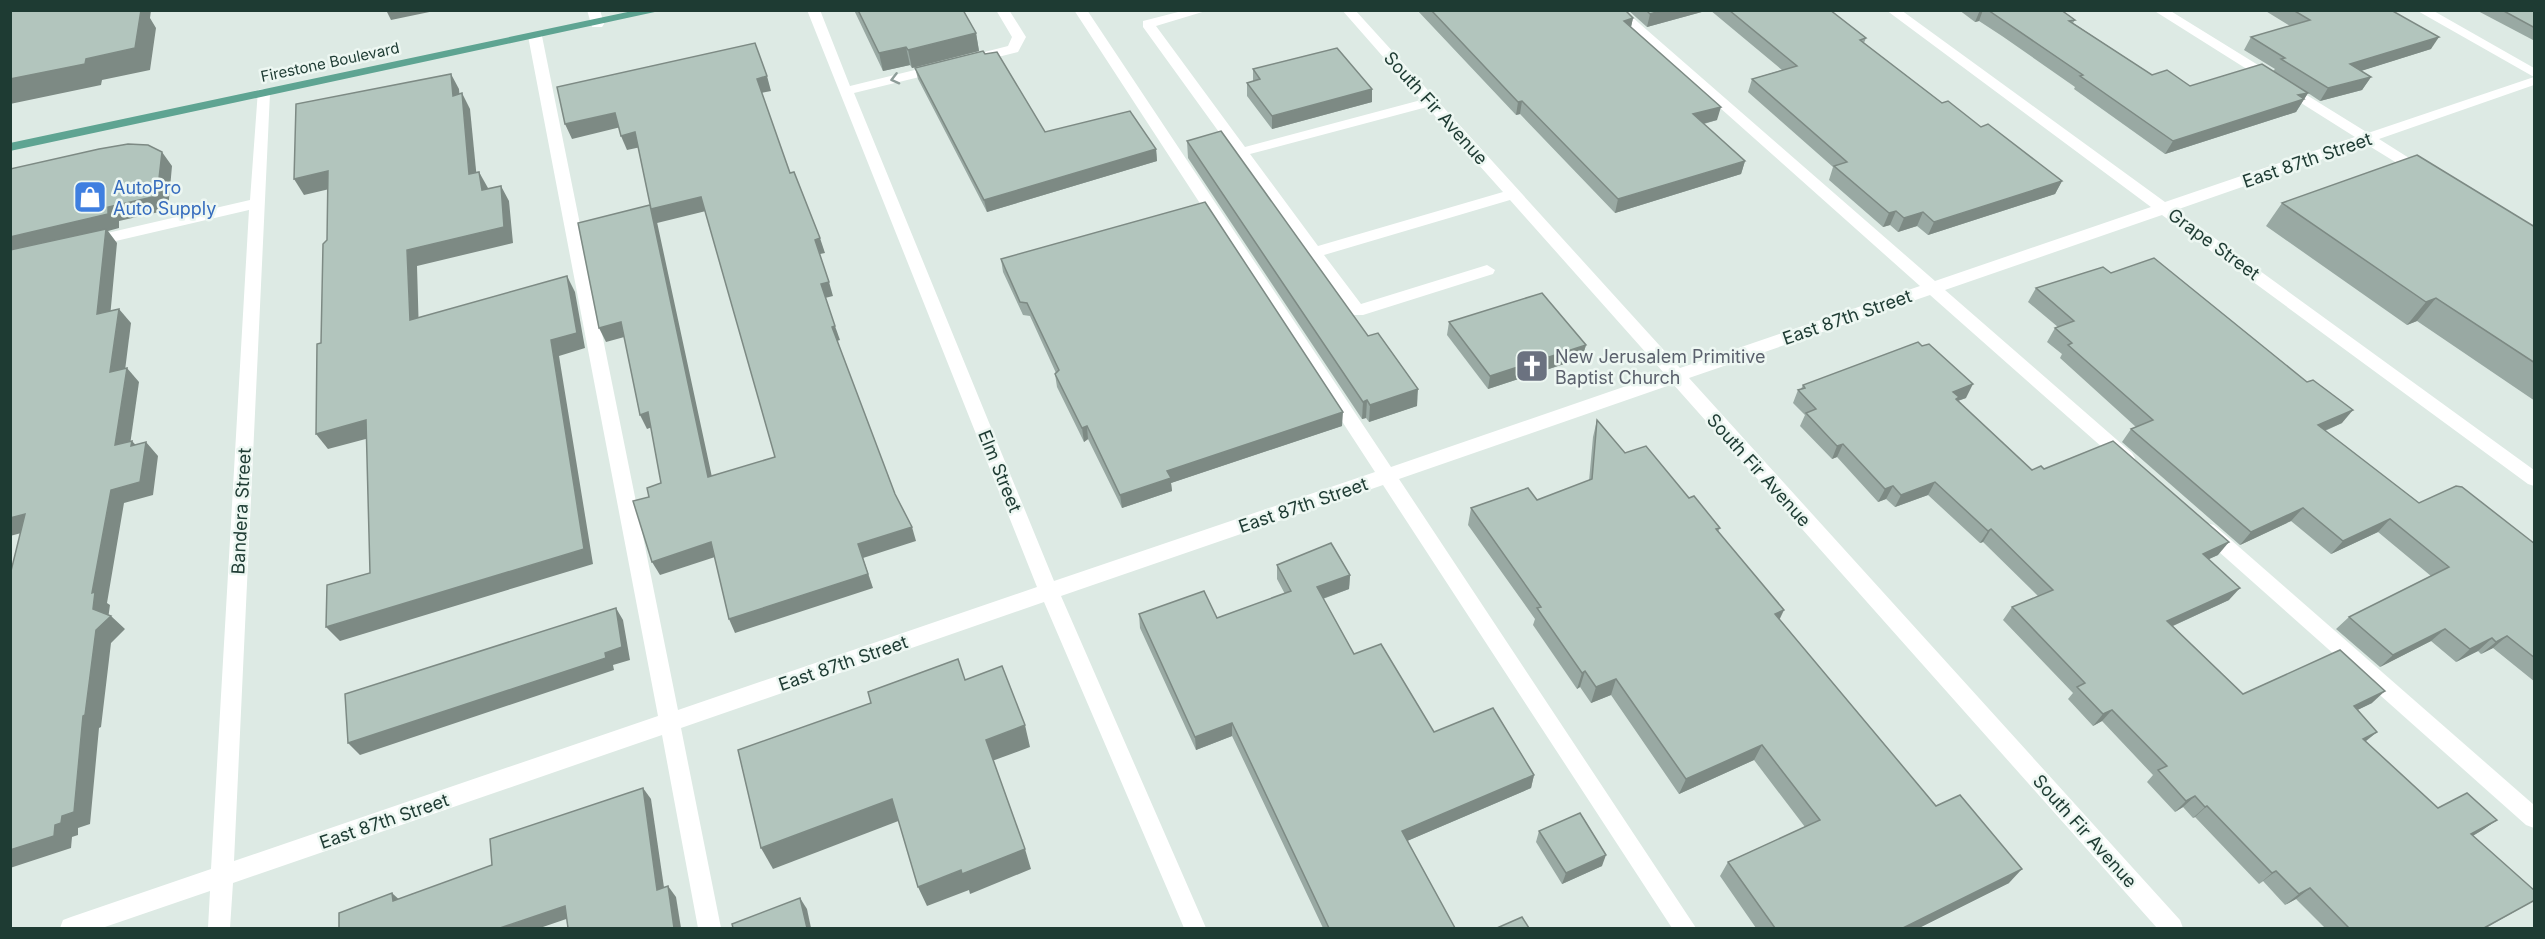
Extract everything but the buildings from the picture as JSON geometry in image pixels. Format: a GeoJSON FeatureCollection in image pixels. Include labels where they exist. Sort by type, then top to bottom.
{"type":"FeatureCollection","features":[{"type":"Feature","properties":{"kind":"main road","name":"Firestone Boulevard"},"geometry":{"type":"LineString","coordinates":[[10,147],[535,36],[595,17],[658,10]]}},
{"type":"Feature","properties":{"kind":"street","name":"Elm Street"},"geometry":{"type":"LineString","coordinates":[[813,10],[1049,592],[1195,928]]}},
{"type":"Feature","properties":{"kind":"street"},"geometry":{"type":"LineString","coordinates":[[845,91],[1013,49],[1019,37],[1002,10]]}},
{"type":"Feature","properties":{"kind":"street"},"geometry":{"type":"LineString","coordinates":[[1080,10],[1684,928]]}},
{"type":"Feature","properties":{"kind":"street"},"geometry":{"type":"LineString","coordinates":[[1203,10],[1148,24],[1358,310],[1487,270]]}},
{"type":"Feature","properties":{"kind":"street","name":"South Fir Avenue"},"geometry":{"type":"LineString","coordinates":[[1348,10],[1675,377],[2172,928]]}},
{"type":"Feature","properties":{"kind":"street"},"geometry":{"type":"LineString","coordinates":[[1616,10],[2139,470]]}},
{"type":"Feature","properties":{"kind":"street","name":"Grape Street"},"geometry":{"type":"LineString","coordinates":[[1893,10],[2535,479]]}},
{"type":"Feature","properties":{"kind":"street"},"geometry":{"type":"LineString","coordinates":[[2159,10],[2436,182]]}},
{"type":"Feature","properties":{"kind":"street"},"geometry":{"type":"LineString","coordinates":[[2422,10],[2535,73]]}},
{"type":"Feature","properties":{"kind":"street"},"geometry":{"type":"LineString","coordinates":[[535,36],[710,928]]}},
{"type":"Feature","properties":{"kind":"street","name":"East 87th Street"},"geometry":{"type":"LineString","coordinates":[[71,928],[2535,81]]}},
{"type":"Feature","properties":{"kind":"street","name":"Bandera Street"},"geometry":{"type":"LineString","coordinates":[[219,928],[263,93]]}},
{"type":"Feature","properties":{"kind":"street"},"geometry":{"type":"LineString","coordinates":[[1242,152],[1431,102]]}},
{"type":"Feature","properties":{"kind":"street"},"geometry":{"type":"LineString","coordinates":[[1315,252],[1513,194]]}},
{"type":"Feature","properties":{"kind":"street"},"geometry":{"type":"LineString","coordinates":[[77,245],[258,202]]}},
{"type":"Feature","properties":{"kind":"street"},"geometry":{"type":"LineString","coordinates":[[2193,517],[2535,818]]}},
{"type":"Feature","properties":{"kind":"place","name":"AutoPro Auto Supply"},"geometry":{"type":"Point","coordinates":[90,197]}},
{"type":"Feature","properties":{"kind":"place","name":"New Jerusalem Primitive Baptist Church"},"geometry":{"type":"Point","coordinates":[1532,366]}}]}
